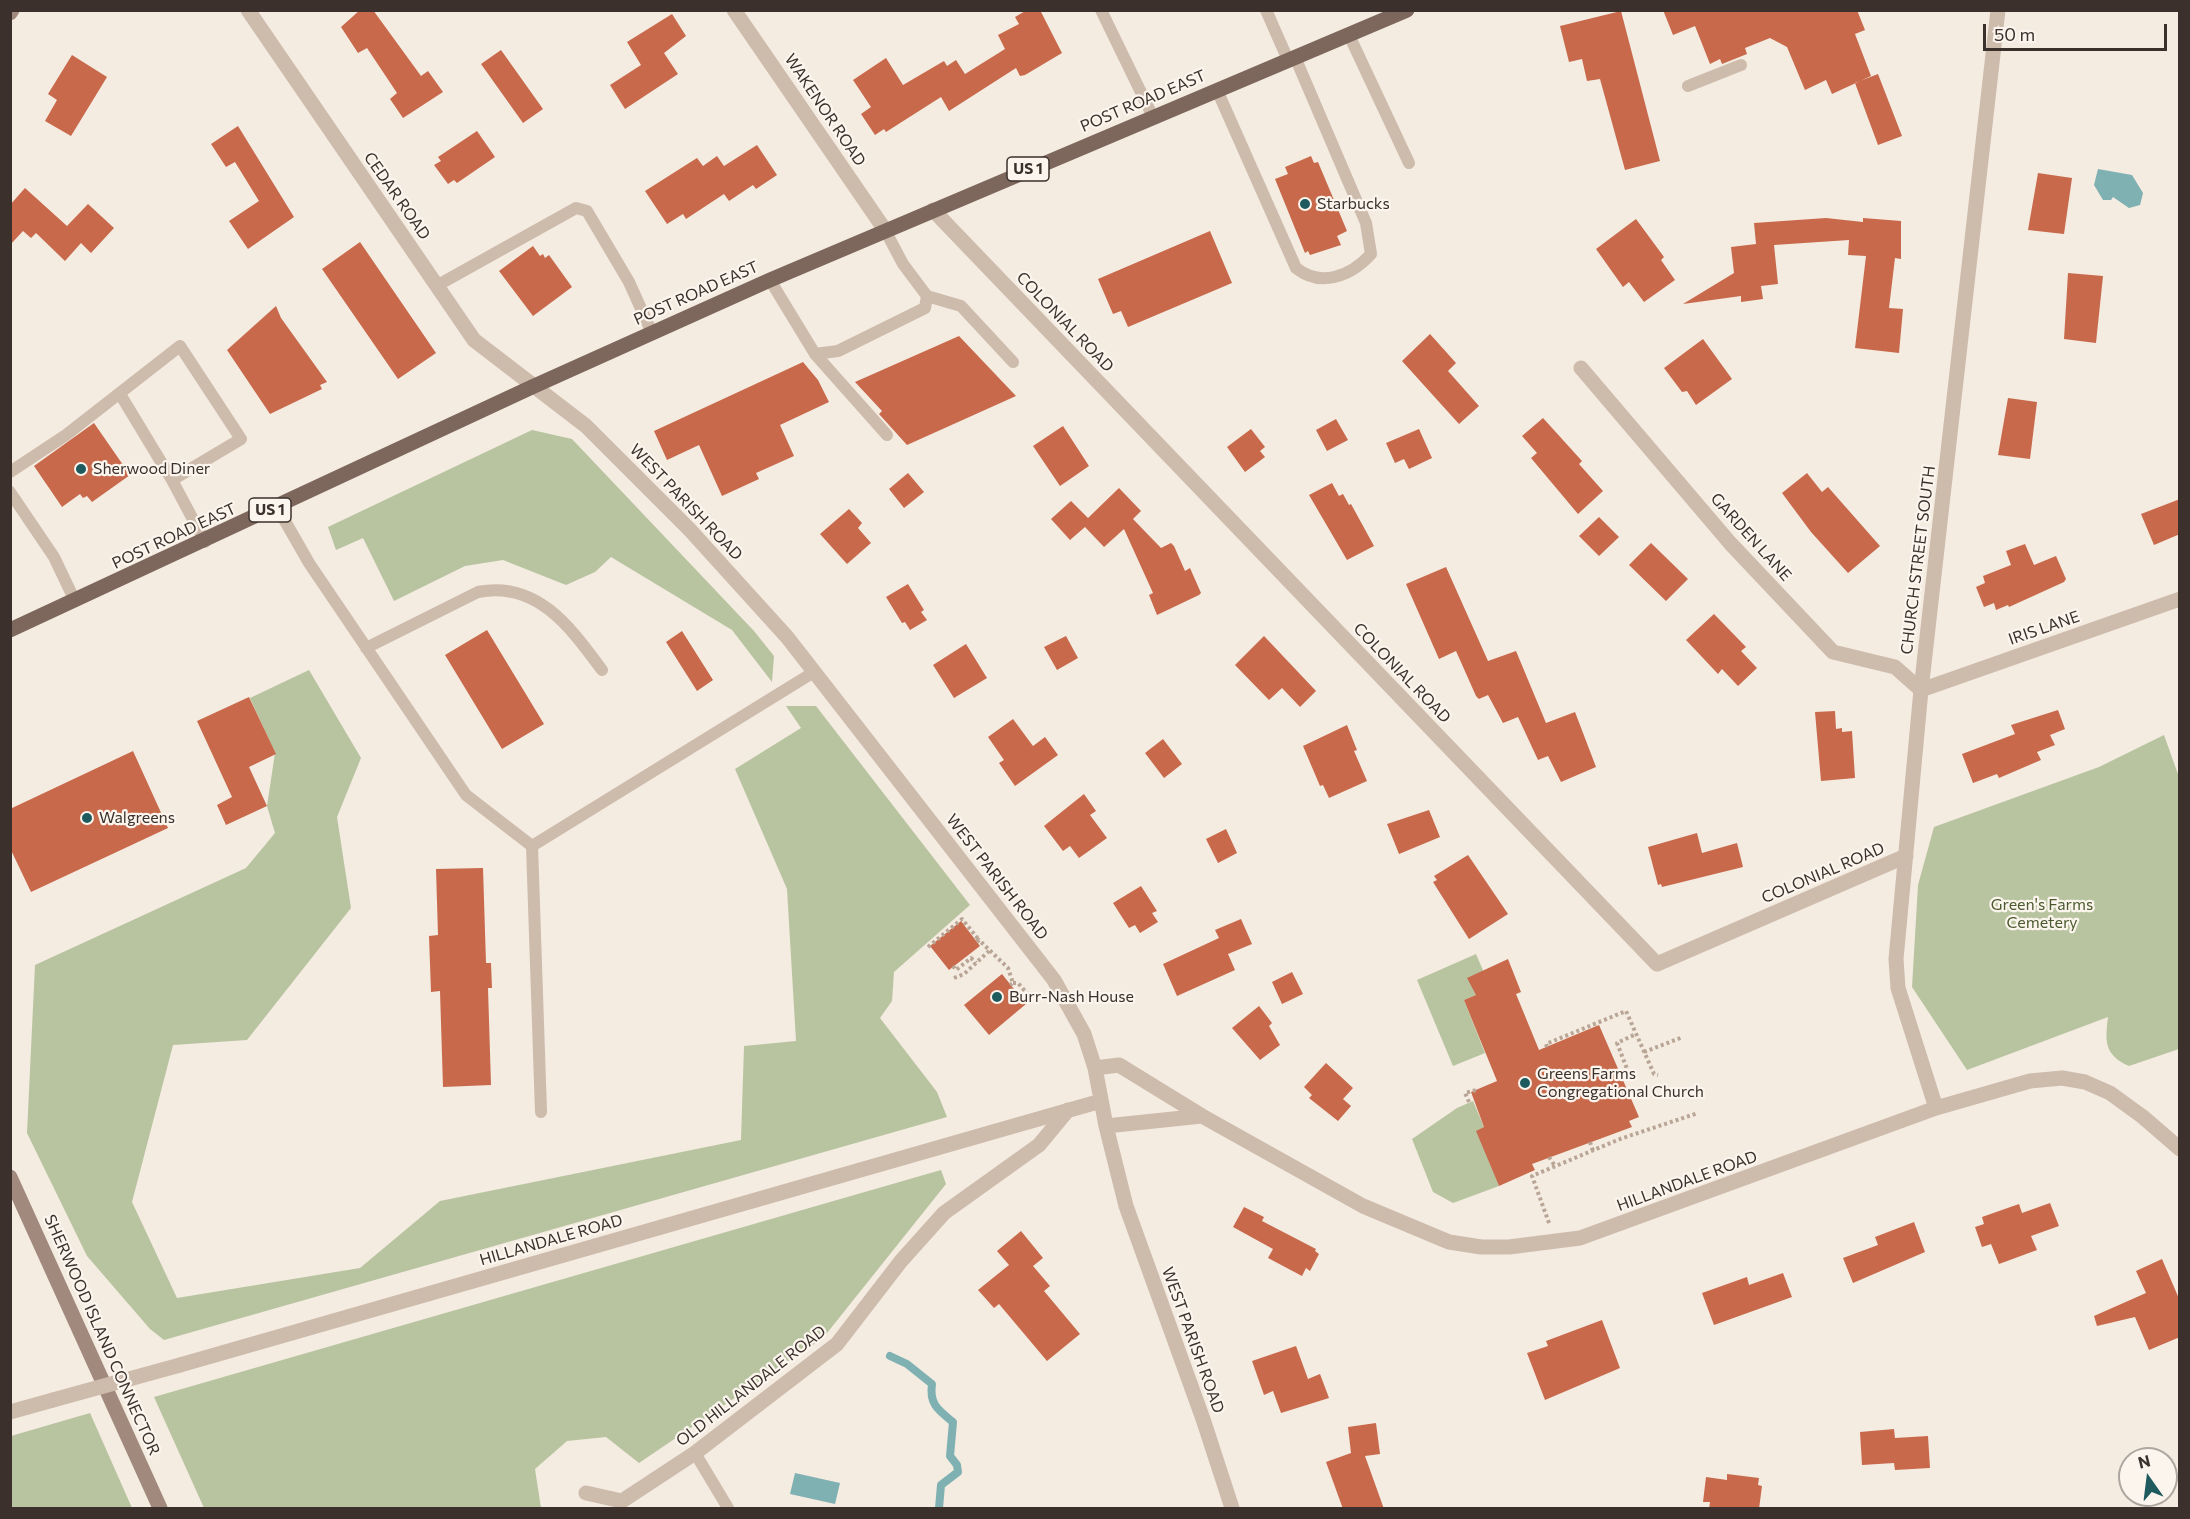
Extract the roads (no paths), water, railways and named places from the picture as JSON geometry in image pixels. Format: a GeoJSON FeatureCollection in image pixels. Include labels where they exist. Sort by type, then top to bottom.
{"type":"FeatureCollection","features":[{"type":"Feature","properties":{"kind":"main road","name":"POST ROAD EAST"},"geometry":{"type":"LineString","coordinates":[[10,630],[205,542],[532,387],[770,280],[1407,10]]}},
{"type":"Feature","properties":{"kind":"main road","name":"SHERWOOD ISLAND CONNECTOR"},"geometry":{"type":"LineString","coordinates":[[10,1177],[160,1509]]}},
{"type":"Feature","properties":{"kind":"street","name":"CEDAR ROAD"},"geometry":{"type":"LineString","coordinates":[[248,10],[474,340],[532,387]]}},
{"type":"Feature","properties":{"kind":"street","name":"WAKENOR ROAD"},"geometry":{"type":"LineString","coordinates":[[734,10],[885,230]]}},
{"type":"Feature","properties":{"kind":"street","name":"CHURCH STREET SOUTH"},"geometry":{"type":"LineString","coordinates":[[1936,1108],[1898,988],[1896,959],[1921,690],[1998,10]]}},
{"type":"Feature","properties":{"kind":"street","name":"COLONIAL ROAD"},"geometry":{"type":"LineString","coordinates":[[933,210],[1657,964],[1906,856]]}},
{"type":"Feature","properties":{"kind":"street","name":"GARDEN LANE"},"geometry":{"type":"LineString","coordinates":[[1581,368],[1730,543],[1833,652],[1895,667],[1921,690]]}},
{"type":"Feature","properties":{"kind":"street","name":"WEST PARISH ROAD"},"geometry":{"type":"LineString","coordinates":[[532,387],[586,426],[690,530],[785,635],[1054,980],[1075,1014],[1095,1068],[1106,1126],[1126,1206],[1203,1419],[1232,1509]]}},
{"type":"Feature","properties":{"kind":"street","name":"IRIS LANE"},"geometry":{"type":"LineString","coordinates":[[1921,690],[2180,599]]}},
{"type":"Feature","properties":{"kind":"street","name":"HILLANDALE ROAD"},"geometry":{"type":"LineString","coordinates":[[1095,1068],[1119,1065],[1202,1116],[1363,1206],[1449,1242],[1490,1247],[1556,1242],[1620,1225],[1936,1108],[2030,1081],[2062,1078],[2085,1082],[2110,1093],[2143,1117],[2180,1149]]}},
{"type":"Feature","properties":{"kind":"street","name":"HILLANDALE ROAD"},"geometry":{"type":"LineString","coordinates":[[10,1412],[1101,1101]]}},
{"type":"Feature","properties":{"kind":"street","name":"OLD HILLANDALE ROAD"},"geometry":{"type":"LineString","coordinates":[[585,1493],[622,1501],[695,1453],[837,1344],[901,1261],[944,1214],[1039,1145],[1068,1110]]}},
{"type":"Feature","properties":{"kind":"street"},"geometry":{"type":"LineString","coordinates":[[1106,1126],[1202,1116]]}},
{"type":"Feature","properties":{"kind":"lane"},"geometry":{"type":"LineString","coordinates":[[1101,10],[1152,117]]}},
{"type":"Feature","properties":{"kind":"lane"},"geometry":{"type":"LineString","coordinates":[[1216,90],[1296,268],[1308,277],[1318,280],[1332,278],[1365,260],[1371,254],[1366,223],[1292,59],[1266,10]]}},
{"type":"Feature","properties":{"kind":"lane"},"geometry":{"type":"LineString","coordinates":[[1349,35],[1409,163]]}},
{"type":"Feature","properties":{"kind":"lane"},"geometry":{"type":"LineString","coordinates":[[1688,86],[1741,65]]}},
{"type":"Feature","properties":{"kind":"lane"},"geometry":{"type":"LineString","coordinates":[[438,285],[576,208],[587,211],[629,282],[652,333]]}},
{"type":"Feature","properties":{"kind":"lane"},"geometry":{"type":"LineString","coordinates":[[885,230],[903,264],[927,296],[961,306],[1013,362]]}},
{"type":"Feature","properties":{"kind":"lane"},"geometry":{"type":"LineString","coordinates":[[770,280],[815,354],[887,435]]}},
{"type":"Feature","properties":{"kind":"lane"},"geometry":{"type":"LineString","coordinates":[[815,354],[838,351],[925,308],[927,296]]}},
{"type":"Feature","properties":{"kind":"lane"},"geometry":{"type":"LineString","coordinates":[[10,472],[120,394],[180,346],[241,439],[172,480]]}},
{"type":"Feature","properties":{"kind":"lane"},"geometry":{"type":"LineString","coordinates":[[120,394],[172,480],[205,542]]}},
{"type":"Feature","properties":{"kind":"lane"},"geometry":{"type":"LineString","coordinates":[[10,492],[54,557],[75,602]]}},
{"type":"Feature","properties":{"kind":"lane"},"geometry":{"type":"LineString","coordinates":[[277,507],[309,563],[466,795],[532,846]]}},
{"type":"Feature","properties":{"kind":"lane"},"geometry":{"type":"LineString","coordinates":[[366,648],[478,592],[496,589],[520,593],[546,607],[572,630],[602,670]]}},
{"type":"Feature","properties":{"kind":"lane"},"geometry":{"type":"LineString","coordinates":[[532,846],[814,672]]}},
{"type":"Feature","properties":{"kind":"lane"},"geometry":{"type":"LineString","coordinates":[[532,846],[541,1112]]}},
{"type":"Feature","properties":{"kind":"lane"},"geometry":{"type":"LineString","coordinates":[[695,1453],[728,1509]]}},
{"type":"Feature","properties":{"kind":"water"},"geometry":{"type":"Polygon","coordinates":[[[2098,169],[2132,175],[2143,193],[2140,205],[2129,208],[2113,197],[2111,200],[2103,200],[2094,185],[2098,169]]]}},
{"type":"Feature","properties":{"kind":"water"},"geometry":{"type":"Polygon","coordinates":[[[795,1473],[840,1483],[835,1504],[790,1494],[795,1473]]]}},
{"type":"Feature","properties":{"kind":"waterway"},"geometry":{"type":"LineString","coordinates":[[890,1356],[907,1364],[932,1384],[933,1402],[953,1422],[950,1456],[957,1465],[958,1472],[941,1485],[939,1508]]}},
{"type":"Feature","properties":{"kind":"place","name":"Starbucks"},"geometry":{"type":"Point","coordinates":[1305,204]}},
{"type":"Feature","properties":{"kind":"place","name":"Sherwood Diner"},"geometry":{"type":"Point","coordinates":[81,469]}},
{"type":"Feature","properties":{"kind":"place","name":"Walgreens"},"geometry":{"type":"Point","coordinates":[87,818]}},
{"type":"Feature","properties":{"kind":"place","name":"Burr-Nash House"},"geometry":{"type":"Point","coordinates":[997,997]}},
{"type":"Feature","properties":{"kind":"place","name":"Greens Farms Congregational Church"},"geometry":{"type":"Point","coordinates":[1525,1083]}},
{"type":"Feature","properties":{"kind":"park label","name":"Green's Farms Cemetery"},"geometry":{"type":"Point","coordinates":[2042,914]}}]}
